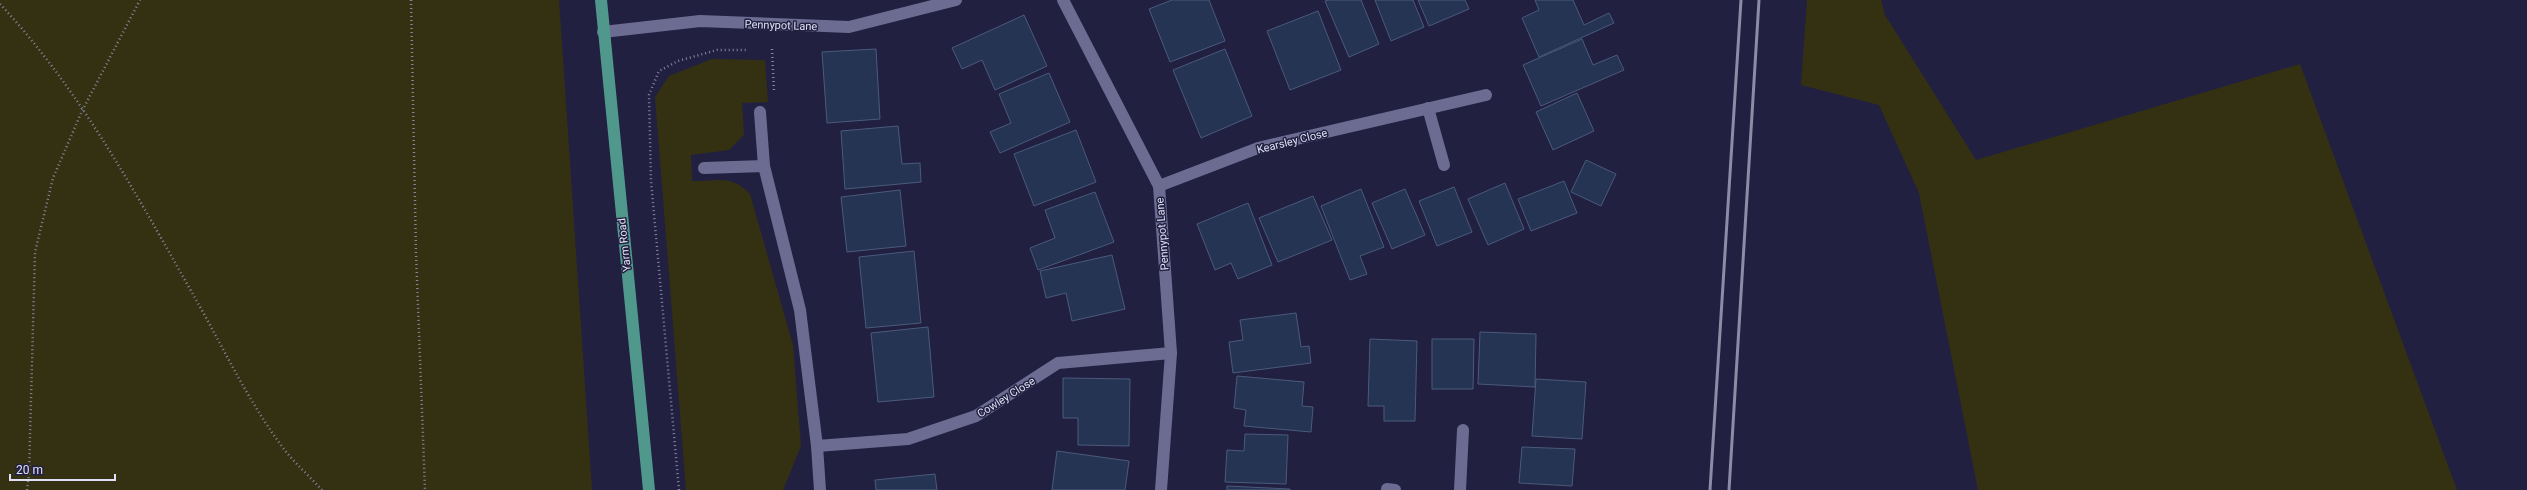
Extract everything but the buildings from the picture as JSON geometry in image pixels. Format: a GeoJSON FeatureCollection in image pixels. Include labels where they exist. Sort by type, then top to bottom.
{"type":"FeatureCollection","features":[{"type":"Feature","properties":{"kind":"main road","name":"Yarm Road"},"geometry":{"type":"LineString","coordinates":[[600,0],[649,490]]}},
{"type":"Feature","properties":{"kind":"street","name":"Pennypot Lane"},"geometry":{"type":"LineString","coordinates":[[603,32],[700,21],[849,27],[923,5],[956,0]]}},
{"type":"Feature","properties":{"kind":"street","name":"Pennypot Lane"},"geometry":{"type":"LineString","coordinates":[[1063,0],[1159,186],[1171,353],[1162,490]]}},
{"type":"Feature","properties":{"kind":"street","name":"Kearsley Close"},"geometry":{"type":"LineString","coordinates":[[1159,186],[1258,148],[1486,95]]}},
{"type":"Feature","properties":{"kind":"street"},"geometry":{"type":"LineString","coordinates":[[1428,108],[1444,164]]}},
{"type":"Feature","properties":{"kind":"street"},"geometry":{"type":"LineString","coordinates":[[760,112],[764,166],[800,310],[817,446],[820,490]]}},
{"type":"Feature","properties":{"kind":"street"},"geometry":{"type":"LineString","coordinates":[[704,168],[764,166]]}},
{"type":"Feature","properties":{"kind":"street","name":"Cowley Close"},"geometry":{"type":"LineString","coordinates":[[817,446],[908,439],[976,416],[1058,363],[1171,353]]}},
{"type":"Feature","properties":{"kind":"street"},"geometry":{"type":"LineString","coordinates":[[1460,490],[1463,430]]}},
{"type":"Feature","properties":{"kind":"path"},"geometry":{"type":"LineString","coordinates":[[27,490],[30,474],[35,252],[53,178],[82,111],[140,0]]}},
{"type":"Feature","properties":{"kind":"path"},"geometry":{"type":"LineString","coordinates":[[411,0],[417,261],[425,490]]}},
{"type":"Feature","properties":{"kind":"path"},"geometry":{"type":"LineString","coordinates":[[0,4],[26,32],[82,111],[136,195],[252,399],[287,453],[322,490]]}},
{"type":"Feature","properties":{"kind":"path"},"geometry":{"type":"LineString","coordinates":[[760,112],[775,111],[771,24]]}},
{"type":"Feature","properties":{"kind":"path"},"geometry":{"type":"LineString","coordinates":[[679,490],[651,181],[649,96],[659,71],[678,61],[717,50],[756,50]]}},
{"type":"Feature","properties":{"kind":"path"},"geometry":{"type":"LineString","coordinates":[[764,50],[772,50]]}},
{"type":"Feature","properties":{"kind":"shaded area"},"geometry":{"type":"Polygon","coordinates":[[[0,0],[559,0],[592,490],[0,490],[0,0]]]}},
{"type":"Feature","properties":{"kind":"shaded area"},"geometry":{"type":"Polygon","coordinates":[[[1807,0],[1881,0],[1885,15],[1976,160],[2300,64],[2457,490],[1978,490],[1919,193],[1879,105],[1801,85],[1807,0]]]}},
{"type":"Feature","properties":{"kind":"shaded area"},"geometry":{"type":"Polygon","coordinates":[[[712,59],[765,60],[768,102],[742,103],[744,135],[729,150],[691,155],[692,181],[729,181],[743,187],[750,194],[793,345],[801,446],[783,490],[686,490],[655,97],[669,76],[712,59]]]}},
{"type":"Feature","properties":{"kind":"railway"},"geometry":{"type":"LineString","coordinates":[[1710,490],[1741,0]]}},
{"type":"Feature","properties":{"kind":"railway"},"geometry":{"type":"LineString","coordinates":[[1729,490],[1759,0]]}}]}
